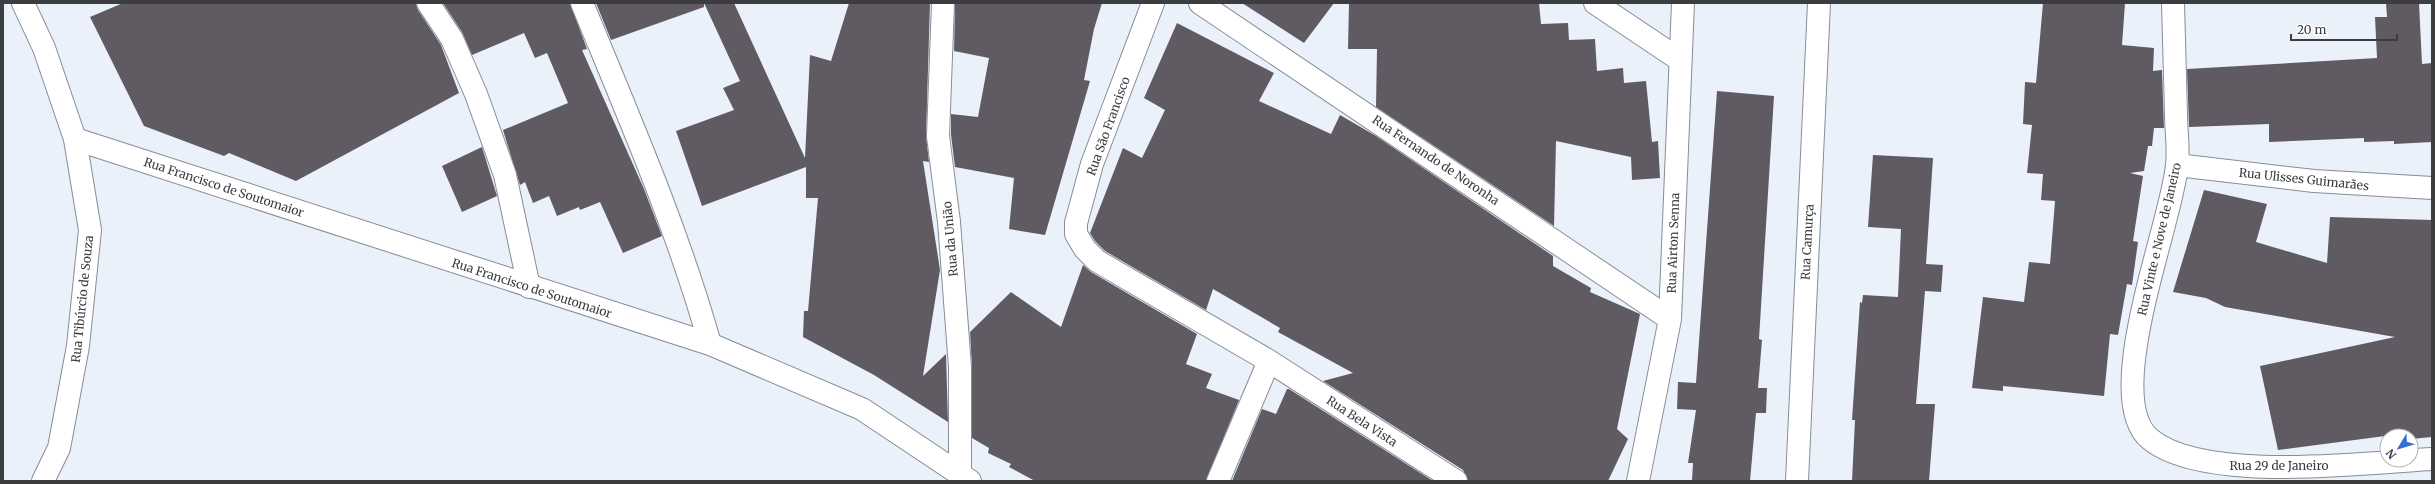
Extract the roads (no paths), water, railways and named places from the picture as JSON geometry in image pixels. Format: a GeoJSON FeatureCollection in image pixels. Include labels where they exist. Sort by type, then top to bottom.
{"type":"FeatureCollection","features":[{"type":"Feature","properties":{"kind":"street","name":"Rua Tibúrcio de Souza"},"geometry":{"type":"LineString","coordinates":[[22,3],[44,48],[75,139],[90,230],[78,346],[59,448],[43,481]]}},
{"type":"Feature","properties":{"kind":"street"},"geometry":{"type":"LineString","coordinates":[[428,3],[452,40],[476,94],[505,175],[529,287]]}},
{"type":"Feature","properties":{"kind":"street"},"geometry":{"type":"LineString","coordinates":[[582,3],[639,141],[692,280],[710,344]]}},
{"type":"Feature","properties":{"kind":"street","name":"Rua da União"},"geometry":{"type":"LineString","coordinates":[[943,3],[938,136],[950,222],[960,359],[965,478]]}},
{"type":"Feature","properties":{"kind":"street","name":"Rua São Francisco"},"geometry":{"type":"LineString","coordinates":[[1084,249],[1076,234],[1076,223],[1092,164],[1153,3]]}},
{"type":"Feature","properties":{"kind":"street","name":"Rua Fernando de Noronha"},"geometry":{"type":"LineString","coordinates":[[1200,3],[1670,319]]}},
{"type":"Feature","properties":{"kind":"street"},"geometry":{"type":"LineString","coordinates":[[1595,3],[1680,60]]}},
{"type":"Feature","properties":{"kind":"street","name":"Rua Airton Senna"},"geometry":{"type":"LineString","coordinates":[[1638,481],[1670,319],[1683,3]]}},
{"type":"Feature","properties":{"kind":"street","name":"Rua Camurça"},"geometry":{"type":"LineString","coordinates":[[1797,481],[1819,3]]}},
{"type":"Feature","properties":{"kind":"street","name":"Rua Vinte e Nove de Janeiro"},"geometry":{"type":"LineString","coordinates":[[2137,425],[2134,413],[2132,379],[2141,316],[2177,166],[2172,3]]}},
{"type":"Feature","properties":{"kind":"street","name":"Rua Francisco de Soutomaior"},"geometry":{"type":"LineString","coordinates":[[75,139],[529,287],[710,344],[862,409],[965,478]]}},
{"type":"Feature","properties":{"kind":"street","name":"Rua Ulisses Guimarães"},"geometry":{"type":"LineString","coordinates":[[2177,166],[2314,181],[2432,188]]}},
{"type":"Feature","properties":{"kind":"street","name":"Rua Bela Vista"},"geometry":{"type":"LineString","coordinates":[[1084,249],[1097,261],[1269,361],[1456,481]]}},
{"type":"Feature","properties":{"kind":"street"},"geometry":{"type":"LineString","coordinates":[[1218,481],[1269,361]]}},
{"type":"Feature","properties":{"kind":"street","name":"Rua 29 de Janeiro"},"geometry":{"type":"LineString","coordinates":[[2137,425],[2150,439],[2178,455],[2227,466],[2327,466],[2432,459]]}}]}
